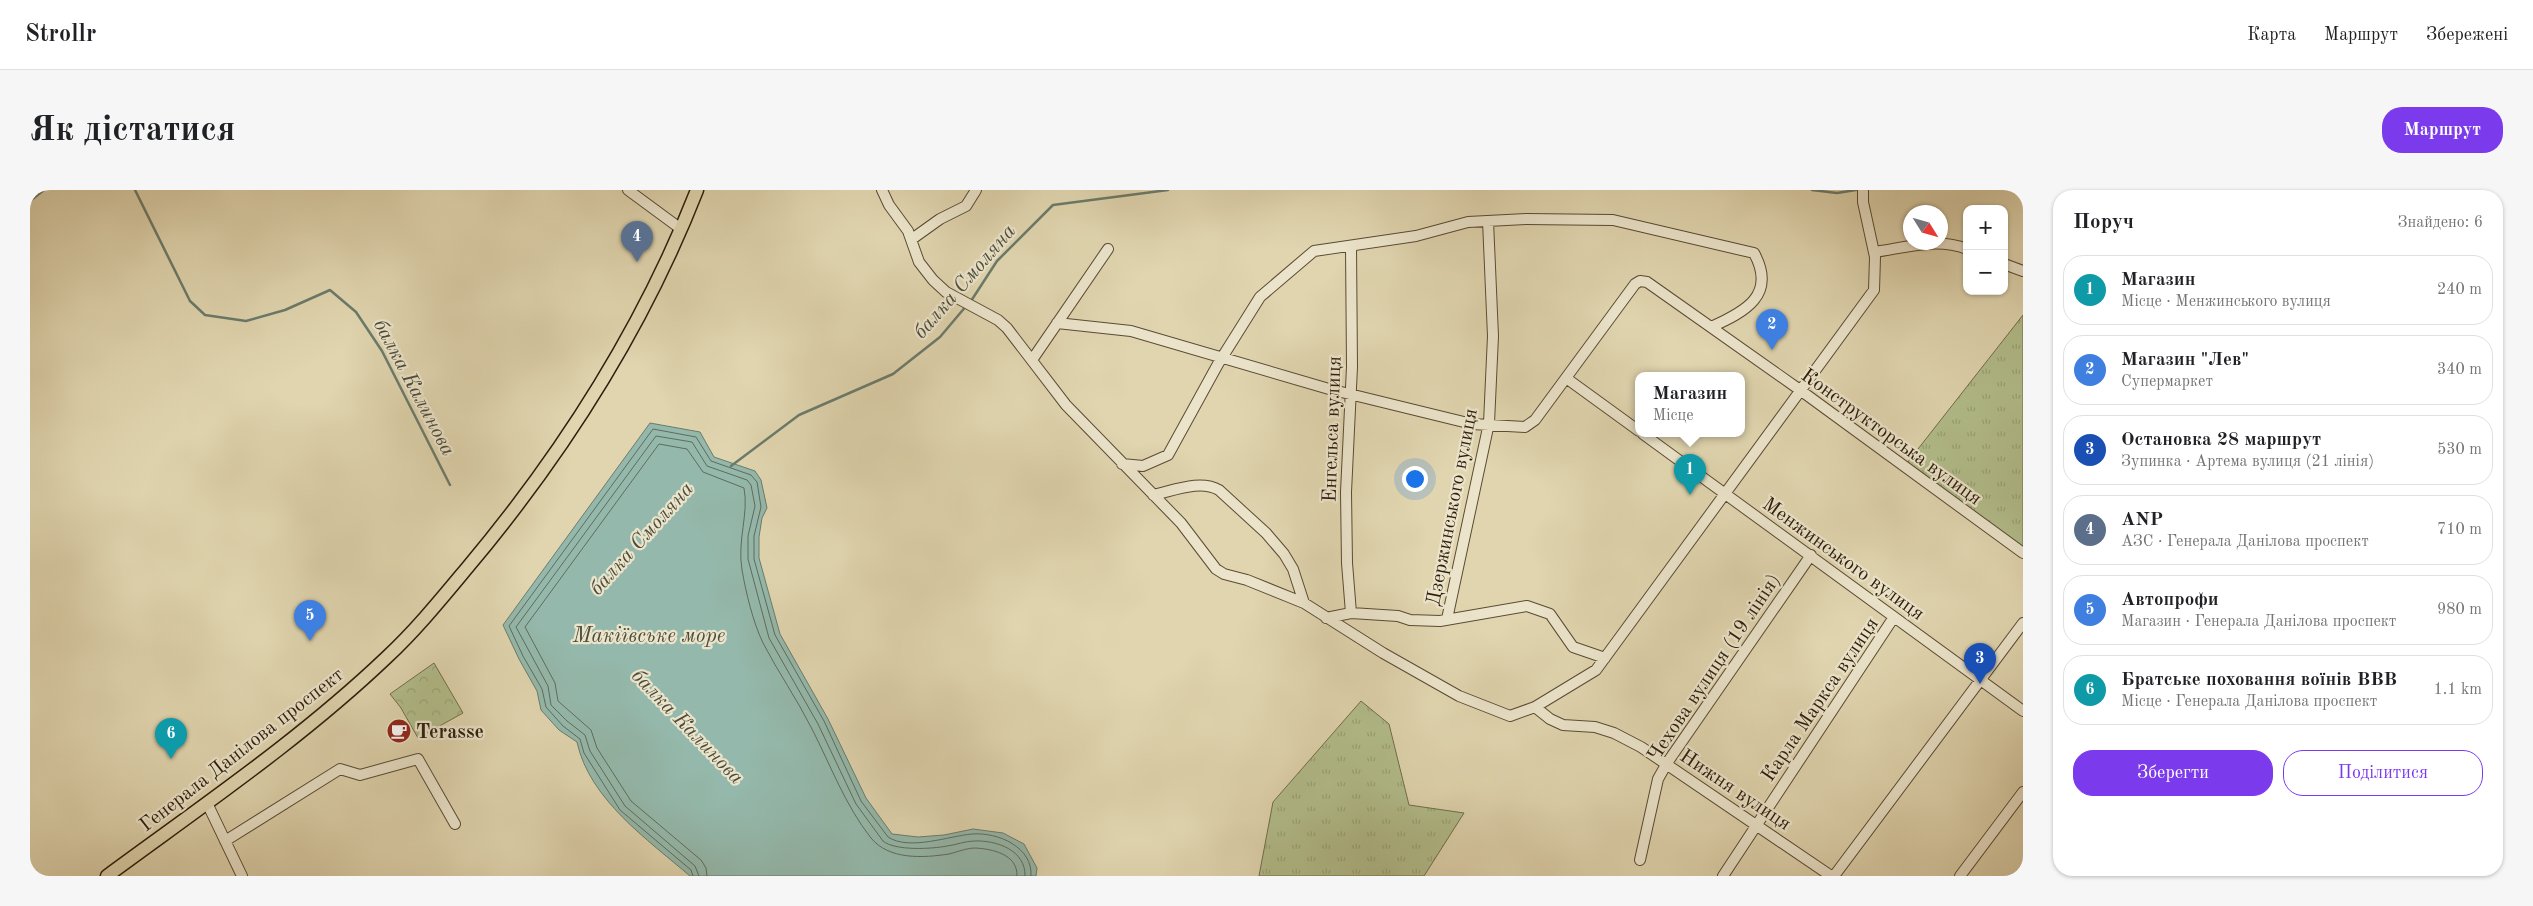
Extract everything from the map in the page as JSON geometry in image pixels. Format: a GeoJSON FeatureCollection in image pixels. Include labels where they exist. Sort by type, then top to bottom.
{"type":"FeatureCollection","features":[{"type":"Feature","properties":{"kind":"main road","name":"Генерала Данілова проспект"},"geometry":{"type":"LineString","coordinates":[[106,876],[300,733],[388,657],[435,606],[481,551],[548,463],[595,392],[627,338],[681,229],[697,190]]}},
{"type":"Feature","properties":{"kind":"street"},"geometry":{"type":"LineString","coordinates":[[628,190],[681,229]]}},
{"type":"Feature","properties":{"kind":"street"},"geometry":{"type":"LineString","coordinates":[[882,190],[912,239],[919,262],[933,280],[960,300],[998,320],[1066,404],[1181,523],[1216,569],[1224,574],[1247,580],[1304,603],[1326,618],[1459,696],[1510,716],[1535,707],[1596,670],[1874,290],[1874,252],[1863,202],[1863,190]]}},
{"type":"Feature","properties":{"kind":"street"},"geometry":{"type":"LineString","coordinates":[[912,239],[940,219],[966,206],[976,190]]}},
{"type":"Feature","properties":{"kind":"street"},"geometry":{"type":"LineString","coordinates":[[1122,464],[1143,466],[1168,455],[1222,357],[1260,297],[1314,251],[1416,236],[1468,222],[1526,219],[1612,220],[1754,253],[1762,267],[1762,284],[1756,299],[1740,314],[1711,327]]}},
{"type":"Feature","properties":{"kind":"street","name":"Дзержинського вулиця"},"geometry":{"type":"LineString","coordinates":[[1447,620],[1488,425],[1493,336],[1488,221]]}},
{"type":"Feature","properties":{"kind":"street"},"geometry":{"type":"LineString","coordinates":[[1874,252],[1932,243],[1957,245],[1963,247]]}},
{"type":"Feature","properties":{"kind":"street","name":"Енгельса вулиця"},"geometry":{"type":"LineString","coordinates":[[1351,246],[1350,394],[1346,492],[1347,563],[1351,614]]}},
{"type":"Feature","properties":{"kind":"street"},"geometry":{"type":"LineString","coordinates":[[1032,360],[1108,249]]}},
{"type":"Feature","properties":{"kind":"street"},"geometry":{"type":"LineString","coordinates":[[2008,265],[2023,271]]}},
{"type":"Feature","properties":{"kind":"street","name":"Конструкторська вулиця"},"geometry":{"type":"LineString","coordinates":[[1566,378],[1640,281],[1647,282],[1800,390],[2023,553]]}},
{"type":"Feature","properties":{"kind":"street"},"geometry":{"type":"LineString","coordinates":[[1057,323],[1131,331],[1350,394],[1472,424],[1525,427],[1536,420],[1566,378],[1635,428]]}},
{"type":"Feature","properties":{"kind":"street","name":"Менжинського вулиця"},"geometry":{"type":"LineString","coordinates":[[1647,437],[2023,711]]}},
{"type":"Feature","properties":{"kind":"street"},"geometry":{"type":"LineString","coordinates":[[1153,495],[1202,485],[1212,486],[1219,490],[1266,533],[1284,554],[1293,569],[1304,603]]}},
{"type":"Feature","properties":{"kind":"street","name":"Чехова вулиця (19 лiнiя)"},"geometry":{"type":"LineString","coordinates":[[1640,860],[1658,779],[1667,763],[1811,555]]}},
{"type":"Feature","properties":{"kind":"street"},"geometry":{"type":"LineString","coordinates":[[1326,618],[1351,614],[1398,616],[1410,620],[1447,620],[1527,606],[1550,614],[1573,647],[1605,658]]}},
{"type":"Feature","properties":{"kind":"street","name":"Карла Маркса вулиця"},"geometry":{"type":"LineString","coordinates":[[1722,876],[1894,617]]}},
{"type":"Feature","properties":{"kind":"street"},"geometry":{"type":"LineString","coordinates":[[1833,876],[2023,623]]}},
{"type":"Feature","properties":{"kind":"street","name":"Нижня вулиця"},"geometry":{"type":"LineString","coordinates":[[1535,707],[1550,719],[1563,725],[1595,727],[1614,733],[1667,763],[1833,876]]}},
{"type":"Feature","properties":{"kind":"street"},"geometry":{"type":"LineString","coordinates":[[225,842],[340,769],[360,775],[418,759],[455,824]]}},
{"type":"Feature","properties":{"kind":"street"},"geometry":{"type":"LineString","coordinates":[[1960,876],[2023,792]]}},
{"type":"Feature","properties":{"kind":"street"},"geometry":{"type":"LineString","coordinates":[[207,803],[242,876]]}},
{"type":"Feature","properties":{"kind":"green space"},"geometry":{"type":"Polygon","coordinates":[[[2023,315],[2023,548],[1907,463],[2023,315]]]}},
{"type":"Feature","properties":{"kind":"green space"},"geometry":{"type":"Polygon","coordinates":[[[434,663],[463,713],[418,738],[401,708],[390,694],[434,663]]]}},
{"type":"Feature","properties":{"kind":"green space"},"geometry":{"type":"Polygon","coordinates":[[[1361,701],[1389,724],[1409,805],[1464,813],[1424,876],[1259,876],[1273,802],[1361,701]]]}},
{"type":"Feature","properties":{"kind":"water","name":"Макіївське море"},"geometry":{"type":"Polygon","coordinates":[[[650,423],[700,432],[714,457],[755,471],[761,480],[767,508],[762,518],[759,537],[759,558],[780,634],[828,719],[866,798],[892,834],[918,837],[944,835],[973,829],[1003,833],[1024,844],[1037,868],[1036,876],[690,876],[639,833],[607,800],[594,782],[584,763],[577,742],[559,730],[541,710],[537,691],[503,625],[650,423]]]}},
{"type":"Feature","properties":{"kind":"waterway"},"geometry":{"type":"LineString","coordinates":[[30,201],[44,190]]}},
{"type":"Feature","properties":{"kind":"waterway","name":"балка Калинова"},"geometry":{"type":"LineString","coordinates":[[135,190],[190,301],[205,315],[246,321],[285,310],[330,290],[356,312],[382,351],[450,485]]}},
{"type":"Feature","properties":{"kind":"waterway","name":"балка Смоляна"},"geometry":{"type":"LineString","coordinates":[[971,301],[997,261],[1053,205],[1168,190]]}},
{"type":"Feature","properties":{"kind":"waterway","name":"балка Смоляна"},"geometry":{"type":"LineString","coordinates":[[1812,190],[1837,193],[1856,190]]}},
{"type":"Feature","properties":{"kind":"waterway","name":"балка Смоляна"},"geometry":{"type":"LineString","coordinates":[[731,466],[799,415],[893,374],[940,337],[967,305]]}},
{"type":"Feature","properties":{"kind":"place","name":"ANP"},"geometry":{"type":"Point","coordinates":[637,262]}},
{"type":"Feature","properties":{"kind":"place","name":"Магазин \"Лев\""},"geometry":{"type":"Point","coordinates":[1772,350]}},
{"type":"Feature","properties":{"kind":"place","name":"Магазин"},"geometry":{"type":"Point","coordinates":[1690,495]}},
{"type":"Feature","properties":{"kind":"place","name":"Автопрофи"},"geometry":{"type":"Point","coordinates":[310,641]}},
{"type":"Feature","properties":{"kind":"place","name":"Остановка 28 маршрут"},"geometry":{"type":"Point","coordinates":[1980,684]}},
{"type":"Feature","properties":{"kind":"place","name":"Terasse"},"geometry":{"type":"Point","coordinates":[399,731]}},
{"type":"Feature","properties":{"kind":"place","name":"Братське поховання воїнів ВВВ"},"geometry":{"type":"Point","coordinates":[171,759]}}]}
